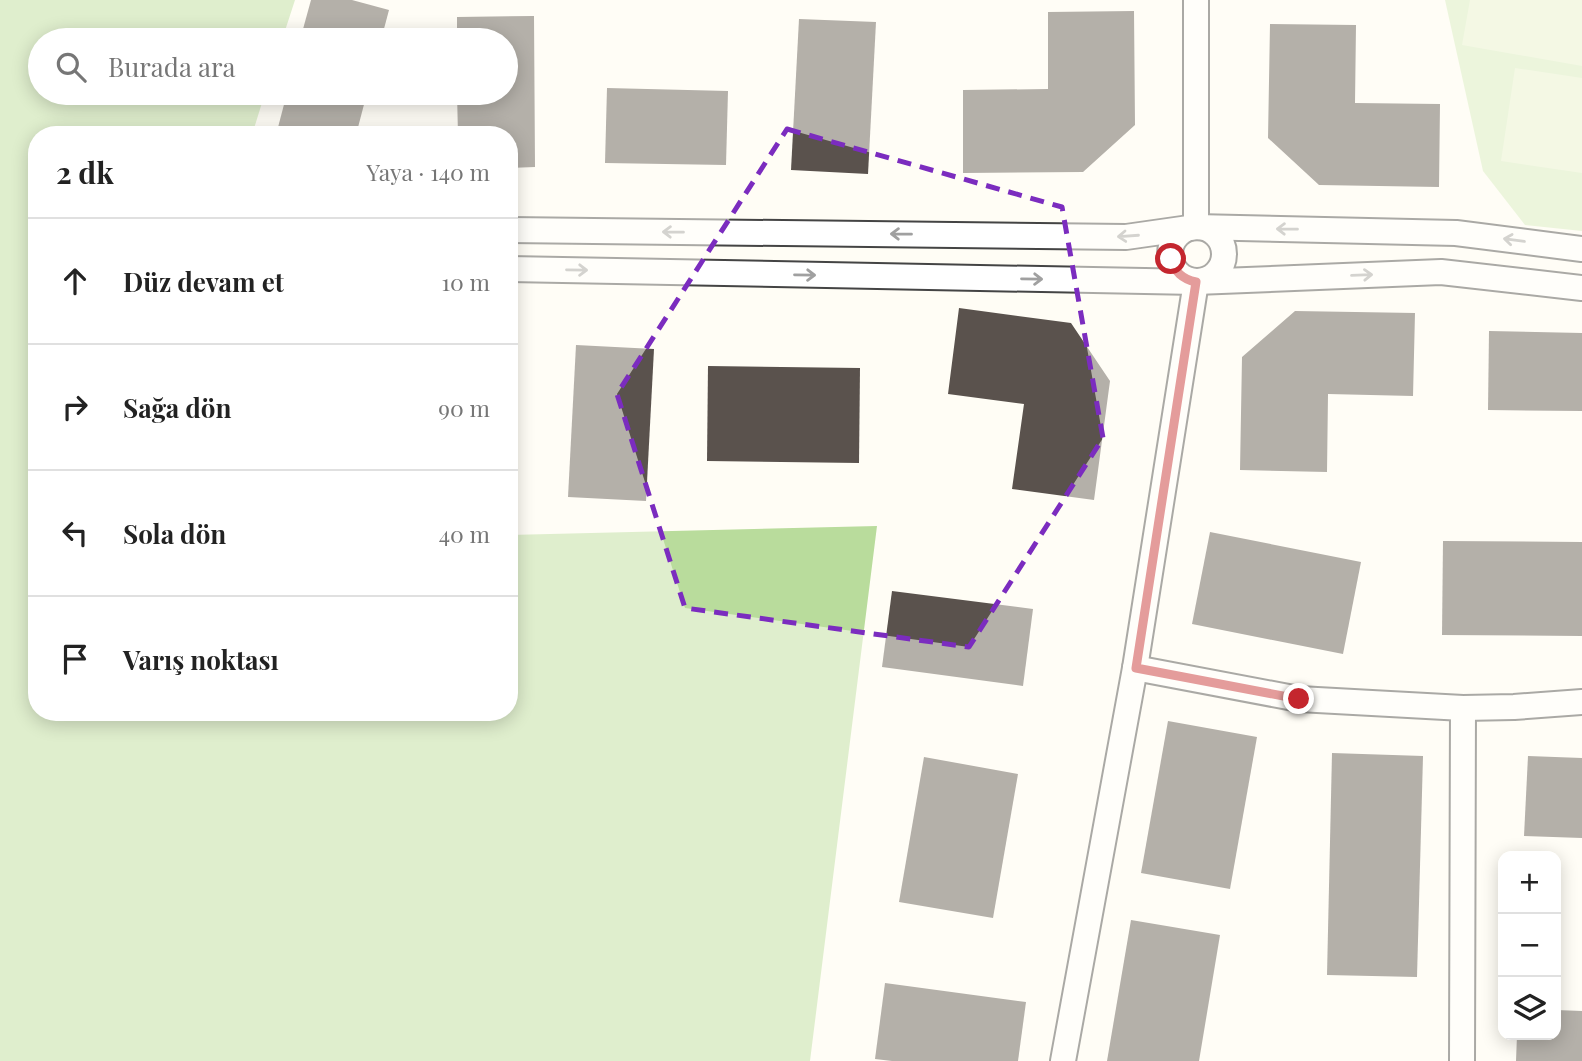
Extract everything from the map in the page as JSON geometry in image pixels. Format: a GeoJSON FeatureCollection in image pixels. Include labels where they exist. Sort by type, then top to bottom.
{"type":"FeatureCollection","features":[{"type":"Feature","properties":{"kind":"street"},"geometry":{"type":"LineString","coordinates":[[1196,0],[1196,227]]}},
{"type":"Feature","properties":{"kind":"street"},"geometry":{"type":"LineString","coordinates":[[518,230],[1126,237],[1196,227],[1456,233],[1582,249]]}},
{"type":"Feature","properties":{"kind":"street"},"geometry":{"type":"LineString","coordinates":[[1196,227],[1211,231],[1217,236],[1222,243],[1224,258],[1222,266],[1211,278],[1196,282],[1187,280],[1174,268],[1170,250],[1179,234],[1196,227]]}},
{"type":"Feature","properties":{"kind":"street"},"geometry":{"type":"LineString","coordinates":[[518,269],[1196,282],[1441,272],[1582,288]]}},
{"type":"Feature","properties":{"kind":"street"},"geometry":{"type":"LineString","coordinates":[[1063,1061],[1136,668],[1196,282]]}},
{"type":"Feature","properties":{"kind":"street"},"geometry":{"type":"LineString","coordinates":[[1136,668],[1299,699],[1463,708],[1582,702]]}},
{"type":"Feature","properties":{"kind":"street"},"geometry":{"type":"LineString","coordinates":[[1462,1061],[1463,708]]}},
{"type":"Feature","properties":{"kind":"highlighted area"},"geometry":{"type":"Polygon","coordinates":[[[787,129],[1062,207],[1103,438],[969,647],[685,608],[617,394],[787,129]]]}},
{"type":"Feature","properties":{"kind":"green space"},"geometry":{"type":"Polygon","coordinates":[[[0,0],[295,0],[286,28],[28,28],[28,105],[261,105],[255,126],[28,126],[28,721],[518,721],[518,535],[877,526],[810,1061],[0,1061],[0,0]]]}},
{"type":"Feature","properties":{"kind":"green space"},"geometry":{"type":"Polygon","coordinates":[[[1445,0],[1582,0],[1582,231],[1525,225],[1483,171],[1445,0]]]}},
{"type":"Feature","properties":{"kind":"green space"},"geometry":{"type":"Polygon","coordinates":[[[1470,0],[1582,0],[1582,66],[1462,45],[1470,0]]]}},
{"type":"Feature","properties":{"kind":"green space"},"geometry":{"type":"Polygon","coordinates":[[[1515,68],[1582,78],[1582,173],[1501,161],[1515,68]]]}},
{"type":"Feature","properties":{"kind":"building"},"geometry":{"type":"Polygon","coordinates":[[[311,0],[352,0],[389,10],[384,28],[303,28],[311,0]]]}},
{"type":"Feature","properties":{"kind":"building"},"geometry":{"type":"Polygon","coordinates":[[[1134,11],[1135,125],[1083,172],[963,173],[963,90],[1048,89],[1048,12],[1134,11]]]}},
{"type":"Feature","properties":{"kind":"building"},"geometry":{"type":"Polygon","coordinates":[[[534,16],[535,167],[518,168],[518,126],[458,126],[457,105],[518,105],[518,28],[457,28],[457,17],[534,16]]]}},
{"type":"Feature","properties":{"kind":"building"},"geometry":{"type":"Polygon","coordinates":[[[799,19],[876,22],[868,174],[791,170],[799,19]]]}},
{"type":"Feature","properties":{"kind":"building"},"geometry":{"type":"Polygon","coordinates":[[[1270,24],[1356,25],[1355,103],[1440,104],[1439,187],[1319,185],[1268,138],[1270,24]]]}},
{"type":"Feature","properties":{"kind":"building"},"geometry":{"type":"Polygon","coordinates":[[[607,88],[728,91],[726,165],[605,163],[607,88]]]}},
{"type":"Feature","properties":{"kind":"building"},"geometry":{"type":"Polygon","coordinates":[[[284,105],[364,105],[358,126],[278,126],[284,105]]]}},
{"type":"Feature","properties":{"kind":"building"},"geometry":{"type":"Polygon","coordinates":[[[959,308],[1071,323],[1110,381],[1094,500],[1012,489],[1024,404],[948,394],[959,308]]]}},
{"type":"Feature","properties":{"kind":"building"},"geometry":{"type":"Polygon","coordinates":[[[1295,311],[1415,313],[1413,396],[1328,394],[1327,472],[1240,470],[1242,357],[1295,311]]]}},
{"type":"Feature","properties":{"kind":"building"},"geometry":{"type":"Polygon","coordinates":[[[1489,331],[1582,333],[1582,411],[1488,410],[1489,331]]]}},
{"type":"Feature","properties":{"kind":"building"},"geometry":{"type":"Polygon","coordinates":[[[576,345],[654,349],[646,501],[568,497],[576,345]]]}},
{"type":"Feature","properties":{"kind":"building"},"geometry":{"type":"Polygon","coordinates":[[[708,366],[860,368],[859,463],[707,461],[708,366]]]}},
{"type":"Feature","properties":{"kind":"building"},"geometry":{"type":"Polygon","coordinates":[[[1210,532],[1361,562],[1343,654],[1192,624],[1210,532]]]}},
{"type":"Feature","properties":{"kind":"building"},"geometry":{"type":"Polygon","coordinates":[[[1443,541],[1582,542],[1582,636],[1442,635],[1443,541]]]}},
{"type":"Feature","properties":{"kind":"building"},"geometry":{"type":"Polygon","coordinates":[[[892,591],[1033,609],[1023,686],[882,667],[892,591]]]}},
{"type":"Feature","properties":{"kind":"building"},"geometry":{"type":"Polygon","coordinates":[[[1168,721],[1257,737],[1230,889],[1141,873],[1168,721]]]}},
{"type":"Feature","properties":{"kind":"building"},"geometry":{"type":"Polygon","coordinates":[[[1332,753],[1423,756],[1417,977],[1327,975],[1332,753]]]}},
{"type":"Feature","properties":{"kind":"building"},"geometry":{"type":"Polygon","coordinates":[[[1528,756],[1582,758],[1582,838],[1524,836],[1528,756]]]}},
{"type":"Feature","properties":{"kind":"building"},"geometry":{"type":"Polygon","coordinates":[[[924,757],[1018,774],[993,918],[899,902],[924,757]]]}},
{"type":"Feature","properties":{"kind":"building"},"geometry":{"type":"Polygon","coordinates":[[[1131,920],[1220,935],[1199,1061],[1107,1061],[1131,920]]]}},
{"type":"Feature","properties":{"kind":"building"},"geometry":{"type":"Polygon","coordinates":[[[885,983],[1026,1002],[1018,1061],[875,1059],[885,983]]]}},
{"type":"Feature","properties":{"kind":"building"},"geometry":{"type":"Polygon","coordinates":[[[1561,1010],[1582,1011],[1582,1061],[1516,1061],[1517,1040],[1561,1040],[1561,1010]]]}},
{"type":"Feature","properties":{"kind":"route"},"geometry":{"type":"LineString","coordinates":[[1171,259],[1180,275],[1196,282],[1136,668],[1299,699]]}}]}
